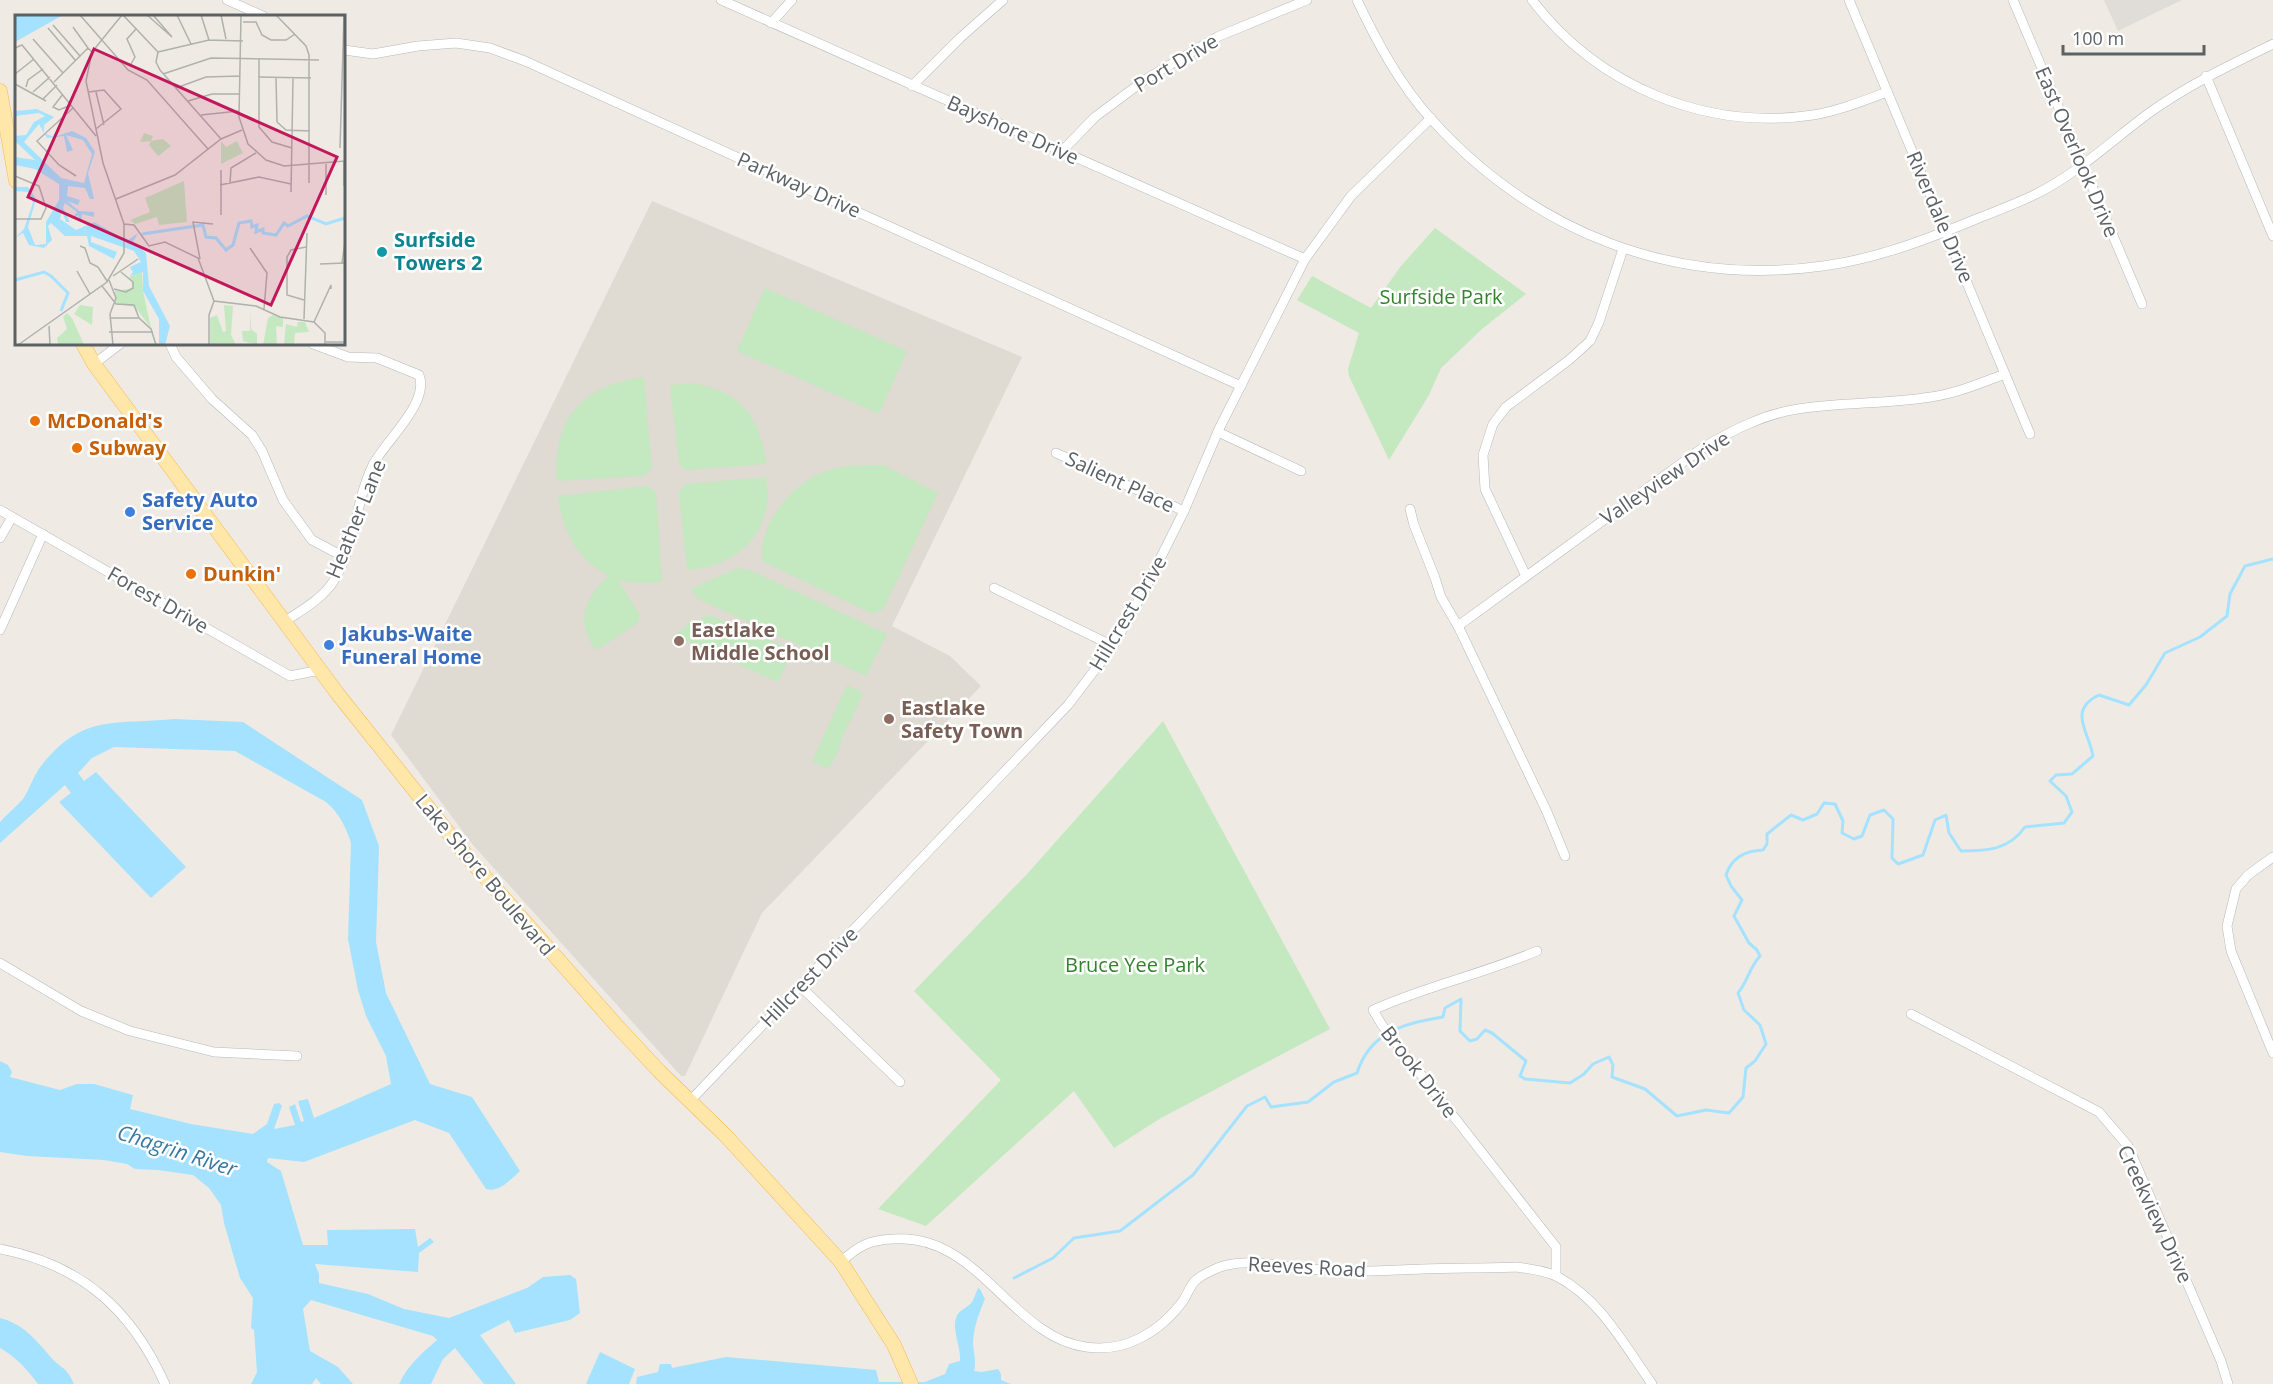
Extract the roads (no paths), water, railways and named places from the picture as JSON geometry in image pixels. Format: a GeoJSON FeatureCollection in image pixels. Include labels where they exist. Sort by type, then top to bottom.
{"type":"FeatureCollection","features":[{"type":"Feature","properties":{"kind":"main road"},"geometry":{"type":"LineString","coordinates":[[0,91],[15,175]]}},
{"type":"Feature","properties":{"kind":"main road","name":"Lake Shore Boulevard"},"geometry":{"type":"LineString","coordinates":[[84,345],[94,364],[320,670],[502,899],[624,1034],[726,1136],[841,1262],[894,1345],[911,1384]]}},
{"type":"Feature","properties":{"kind":"street"},"geometry":{"type":"LineString","coordinates":[[227,0],[262,15]]}},
{"type":"Feature","properties":{"kind":"street","name":"Bayshore Drive"},"geometry":{"type":"LineString","coordinates":[[721,0],[1305,259]]}},
{"type":"Feature","properties":{"kind":"street"},"geometry":{"type":"LineString","coordinates":[[771,23],[792,0]]}},
{"type":"Feature","properties":{"kind":"street"},"geometry":{"type":"LineString","coordinates":[[912,86],[960,38],[1003,0]]}},
{"type":"Feature","properties":{"kind":"street","name":"Port Drive"},"geometry":{"type":"LineString","coordinates":[[1062,151],[1095,117],[1146,79],[1217,38],[1307,0]]}},
{"type":"Feature","properties":{"kind":"street"},"geometry":{"type":"LineString","coordinates":[[1357,0],[1390,63],[1431,118],[1468,156],[1498,181],[1533,206],[1578,230],[1623,249],[1727,270],[1775,270],[1824,266],[1884,254],[1947,231],[2061,181],[2148,114],[2206,76],[2273,44]]}},
{"type":"Feature","properties":{"kind":"street"},"geometry":{"type":"LineString","coordinates":[[1532,0],[1560,33],[1605,70],[1638,89],[1672,103],[1713,113],[1760,118],[1786,117],[1815,115],[1887,92]]}},
{"type":"Feature","properties":{"kind":"street","name":"Riverdale Drive"},"geometry":{"type":"LineString","coordinates":[[1849,0],[2030,434]]}},
{"type":"Feature","properties":{"kind":"street","name":"East Overlook Drive"},"geometry":{"type":"LineString","coordinates":[[2013,0],[2142,304]]}},
{"type":"Feature","properties":{"kind":"street","name":"Parkway Drive"},"geometry":{"type":"LineString","coordinates":[[345,50],[373,54],[418,46],[456,43],[490,48],[546,71],[1241,386]]}},
{"type":"Feature","properties":{"kind":"street"},"geometry":{"type":"LineString","coordinates":[[2206,76],[2273,236]]}},
{"type":"Feature","properties":{"kind":"street","name":"Hillcrest Drive"},"geometry":{"type":"LineString","coordinates":[[690,1101],[1068,705],[1113,646],[1144,591],[1184,511],[1218,432],[1305,259],[1351,196],[1431,118]]}},
{"type":"Feature","properties":{"kind":"street"},"geometry":{"type":"LineString","coordinates":[[1526,576],[1485,489],[1483,455],[1493,424],[1506,407],[1569,360],[1590,340],[1599,322],[1623,249]]}},
{"type":"Feature","properties":{"kind":"street"},"geometry":{"type":"LineString","coordinates":[[94,364],[119,345]]}},
{"type":"Feature","properties":{"kind":"street"},"geometry":{"type":"LineString","coordinates":[[170,345],[176,357],[212,399],[252,435],[262,451],[283,500],[312,540],[344,557]]}},
{"type":"Feature","properties":{"kind":"street","name":"Heather Lane"},"geometry":{"type":"LineString","coordinates":[[284,622],[314,601],[333,582],[344,557],[373,464],[399,430],[421,391],[422,383],[419,375],[377,358],[348,357],[316,345]]}},
{"type":"Feature","properties":{"kind":"street","name":"Valleyview Drive"},"geometry":{"type":"LineString","coordinates":[[1458,626],[1704,447],[1752,422],[1797,409],[1932,397],[1958,391],[2005,374]]}},
{"type":"Feature","properties":{"kind":"street"},"geometry":{"type":"LineString","coordinates":[[1218,432],[1301,471]]}},
{"type":"Feature","properties":{"kind":"street","name":"Salient Place"},"geometry":{"type":"LineString","coordinates":[[1056,453],[1184,511]]}},
{"type":"Feature","properties":{"kind":"street"},"geometry":{"type":"LineString","coordinates":[[1410,509],[1441,597],[1458,626],[1542,802],[1565,856]]}},
{"type":"Feature","properties":{"kind":"street","name":"Forest Drive"},"geometry":{"type":"LineString","coordinates":[[0,510],[290,676],[320,670]]}},
{"type":"Feature","properties":{"kind":"street"},"geometry":{"type":"LineString","coordinates":[[0,538],[12,517]]}},
{"type":"Feature","properties":{"kind":"street"},"geometry":{"type":"LineString","coordinates":[[0,630],[43,534]]}},
{"type":"Feature","properties":{"kind":"street"},"geometry":{"type":"LineString","coordinates":[[994,588],[1113,646]]}},
{"type":"Feature","properties":{"kind":"street"},"geometry":{"type":"LineString","coordinates":[[2273,857],[2248,875],[2236,890],[2227,926],[2231,951],[2273,1053]]}},
{"type":"Feature","properties":{"kind":"street","name":"Brook Drive"},"geometry":{"type":"LineString","coordinates":[[1537,951],[1516,960],[1421,990],[1373,1010],[1392,1038],[1556,1247],[1557,1276]]}},
{"type":"Feature","properties":{"kind":"street"},"geometry":{"type":"LineString","coordinates":[[0,963],[81,1011],[130,1031],[214,1052],[297,1056]]}},
{"type":"Feature","properties":{"kind":"street"},"geometry":{"type":"LineString","coordinates":[[801,987],[900,1082]]}},
{"type":"Feature","properties":{"kind":"street","name":"Creekview Drive"},"geometry":{"type":"LineString","coordinates":[[1911,1014],[2099,1112],[2128,1146],[2221,1361],[2228,1384]]}},
{"type":"Feature","properties":{"kind":"street","name":"Reeves Road"},"geometry":{"type":"LineString","coordinates":[[841,1262],[858,1246],[884,1239],[907,1238],[942,1247],[974,1269],[1041,1327],[1058,1338],[1085,1347],[1116,1348],[1144,1338],[1164,1322],[1182,1302],[1195,1281],[1224,1265],[1252,1261],[1291,1267],[1350,1271],[1517,1268],[1537,1270],[1557,1276],[1585,1295],[1618,1335],[1652,1384]]}},
{"type":"Feature","properties":{"kind":"street"},"geometry":{"type":"LineString","coordinates":[[0,1249],[42,1261],[71,1273],[101,1295],[120,1313],[138,1336],[154,1360],[165,1384]]}},
{"type":"Feature","properties":{"kind":"water","name":"Chagrin River"},"geometry":{"type":"Polygon","coordinates":[[[174,719],[243,722],[362,800],[379,846],[376,942],[386,993],[430,1084],[472,1097],[520,1171],[501,1187],[486,1189],[449,1133],[415,1120],[304,1162],[268,1158],[267,1162],[281,1171],[303,1245],[328,1245],[327,1230],[415,1229],[418,1247],[430,1238],[434,1242],[419,1253],[418,1272],[315,1264],[319,1274],[319,1283],[368,1294],[404,1309],[449,1318],[527,1288],[543,1277],[570,1275],[576,1279],[580,1313],[570,1320],[515,1333],[509,1320],[480,1335],[516,1384],[484,1384],[455,1348],[443,1359],[431,1384],[399,1384],[411,1365],[437,1340],[433,1336],[311,1300],[303,1309],[310,1351],[338,1367],[353,1384],[321,1384],[316,1378],[312,1384],[251,1384],[257,1372],[254,1330],[251,1328],[253,1298],[240,1278],[221,1205],[209,1188],[193,1175],[135,1169],[127,1164],[104,1160],[27,1156],[0,1152],[0,1061],[8,1065],[12,1072],[10,1077],[60,1090],[77,1084],[94,1084],[133,1095],[130,1109],[191,1124],[253,1134],[267,1124],[274,1104],[279,1103],[282,1106],[274,1129],[295,1125],[289,1107],[295,1104],[301,1122],[304,1121],[298,1101],[308,1099],[314,1118],[391,1084],[386,1056],[366,1016],[358,990],[348,939],[351,843],[342,821],[326,802],[235,751],[114,747],[92,758],[78,773],[84,781],[96,772],[186,867],[151,898],[59,802],[71,793],[65,785],[0,843],[0,822],[23,799],[41,766],[71,737],[86,729],[101,725],[174,719]]]}},
{"type":"Feature","properties":{"kind":"water"},"geometry":{"type":"Polygon","coordinates":[[[978,1288],[985,1299],[974,1336],[974,1371],[998,1369],[1001,1380],[1011,1384],[636,1384],[637,1377],[658,1372],[660,1364],[671,1364],[672,1368],[726,1357],[876,1370],[879,1382],[925,1382],[945,1374],[949,1364],[960,1361],[955,1328],[956,1318],[972,1302],[978,1288]]]}},
{"type":"Feature","properties":{"kind":"water"},"geometry":{"type":"Polygon","coordinates":[[[0,1318],[28,1332],[65,1370],[74,1384],[38,1384],[21,1364],[0,1348],[0,1318]]]}},
{"type":"Feature","properties":{"kind":"water"},"geometry":{"type":"Polygon","coordinates":[[[600,1352],[635,1369],[629,1384],[586,1384],[600,1352]]]}},
{"type":"Feature","properties":{"kind":"waterway"},"geometry":{"type":"LineString","coordinates":[[1014,1278],[1053,1258],[1074,1238],[1120,1231],[1193,1175],[1247,1106],[1265,1097],[1271,1107],[1308,1102],[1334,1082],[1357,1073],[1370,1048],[1390,1032],[1415,1023],[1443,1017],[1445,1008],[1461,999],[1460,1031],[1470,1041],[1477,1039],[1485,1030],[1492,1033],[1526,1061],[1520,1076],[1525,1079],[1570,1083],[1584,1074],[1593,1064],[1609,1057],[1613,1065],[1612,1077],[1645,1089],[1677,1116],[1706,1110],[1729,1113],[1743,1097],[1746,1068],[1755,1061],[1766,1044],[1760,1025],[1744,1010],[1738,993],[1760,956],[1749,943],[1734,916],[1742,900],[1726,875],[1736,859],[1750,852],[1763,850],[1767,844],[1767,834],[1791,815],[1803,820],[1817,814],[1824,803],[1835,804],[1843,821],[1842,833],[1854,839],[1862,836],[1870,815],[1884,810],[1893,819],[1892,858],[1898,864],[1923,855],[1935,820],[1946,815],[1949,833],[1961,851],[1997,848],[2019,835],[2025,827],[2064,823],[2072,812],[2066,796],[2050,781],[2056,775],[2072,774],[2093,756],[2082,722],[2084,707],[2099,695],[2129,705],[2146,685],[2165,653],[2200,637],[2227,616],[2230,594],[2245,566],[2273,559]]}},
{"type":"Feature","properties":{"kind":"place","name":"Surfside Towers 2"},"geometry":{"type":"Point","coordinates":[382,252]}},
{"type":"Feature","properties":{"kind":"place","name":"McDonald's"},"geometry":{"type":"Point","coordinates":[35,421]}},
{"type":"Feature","properties":{"kind":"place","name":"Subway"},"geometry":{"type":"Point","coordinates":[77,448]}},
{"type":"Feature","properties":{"kind":"place","name":"Safety Auto Service"},"geometry":{"type":"Point","coordinates":[130,512]}},
{"type":"Feature","properties":{"kind":"place","name":"Dunkin'"},"geometry":{"type":"Point","coordinates":[191,574]}},
{"type":"Feature","properties":{"kind":"place","name":"Eastlake Middle School"},"geometry":{"type":"Point","coordinates":[679,641]}},
{"type":"Feature","properties":{"kind":"place","name":"Jakubs-Waite Funeral Home"},"geometry":{"type":"Point","coordinates":[329,645]}},
{"type":"Feature","properties":{"kind":"place","name":"Eastlake Safety Town"},"geometry":{"type":"Point","coordinates":[889,719]}},
{"type":"Feature","properties":{"kind":"park label","name":"Surfside Park"},"geometry":{"type":"Point","coordinates":[1441,297]}},
{"type":"Feature","properties":{"kind":"park label","name":"Bruce Yee Park"},"geometry":{"type":"Point","coordinates":[1135,965]}}]}
